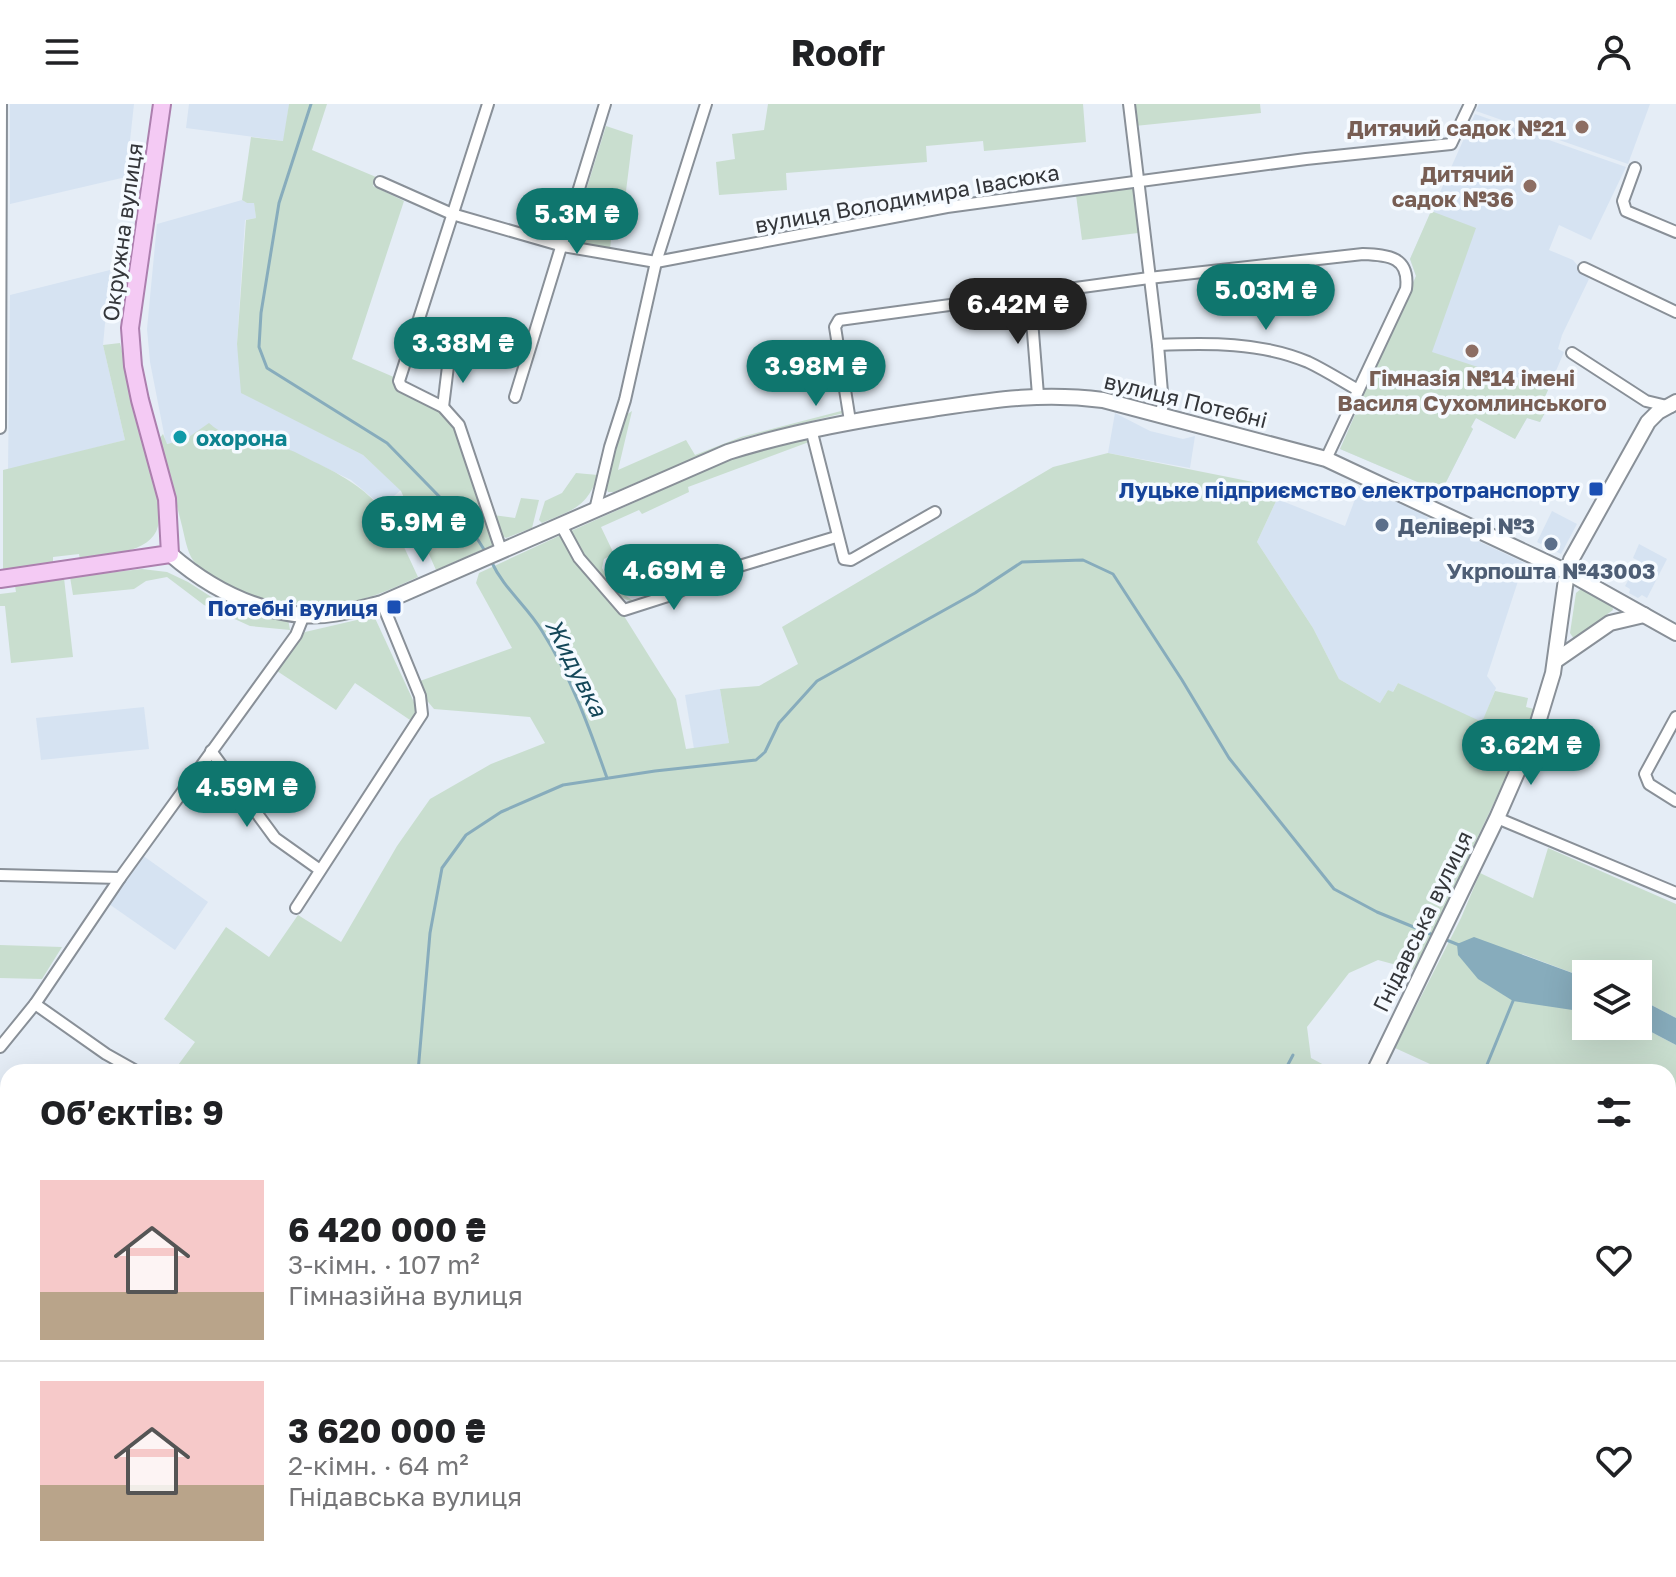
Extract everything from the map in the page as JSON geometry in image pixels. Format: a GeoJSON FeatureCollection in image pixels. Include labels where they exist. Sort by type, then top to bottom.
{"type":"FeatureCollection","features":[{"type":"Feature","properties":{"kind":"main road","name":"Окружна вулиця"},"geometry":{"type":"LineString","coordinates":[[162,104],[130,328],[140,400],[167,499],[170,554]]}},
{"type":"Feature","properties":{"kind":"main road"},"geometry":{"type":"LineString","coordinates":[[0,579],[170,554]]}},
{"type":"Feature","properties":{"kind":"street"},"geometry":{"type":"LineString","coordinates":[[0,428],[1,104]]}},
{"type":"Feature","properties":{"kind":"street"},"geometry":{"type":"LineString","coordinates":[[488,104],[399,381],[401,386],[443,407],[459,425],[492,554]]}},
{"type":"Feature","properties":{"kind":"street"},"geometry":{"type":"LineString","coordinates":[[515,397],[605,104]]}},
{"type":"Feature","properties":{"kind":"street"},"geometry":{"type":"LineString","coordinates":[[595,510],[625,400],[656,262],[706,104]]}},
{"type":"Feature","properties":{"kind":"street"},"geometry":{"type":"LineString","coordinates":[[1129,104],[1158,345],[1163,404],[1160,416]]}},
{"type":"Feature","properties":{"kind":"street","name":"вулиця Володимира Івасюка"},"geometry":{"type":"LineString","coordinates":[[380,182],[452,214],[563,246],[656,262],[947,207],[1451,144],[1470,104]]}},
{"type":"Feature","properties":{"kind":"street"},"geometry":{"type":"LineString","coordinates":[[1635,168],[1623,201],[1626,211],[1676,232]]}},
{"type":"Feature","properties":{"kind":"street"},"geometry":{"type":"LineString","coordinates":[[850,421],[835,327],[839,320],[1149,278],[1382,254],[1404,266],[1408,275],[1406,289],[1326,459]]}},
{"type":"Feature","properties":{"kind":"street"},"geometry":{"type":"LineString","coordinates":[[1584,268],[1676,312]]}},
{"type":"Feature","properties":{"kind":"street"},"geometry":{"type":"LineString","coordinates":[[1030,295],[1038,395]]}},
{"type":"Feature","properties":{"kind":"street"},"geometry":{"type":"LineString","coordinates":[[1158,345],[1197,344],[1266,350],[1307,362],[1358,390]]}},
{"type":"Feature","properties":{"kind":"street"},"geometry":{"type":"LineString","coordinates":[[1572,353],[1646,401],[1673,406]]}},
{"type":"Feature","properties":{"kind":"street"},"geometry":{"type":"LineString","coordinates":[[443,407],[449,358]]}},
{"type":"Feature","properties":{"kind":"street","name":"вулиця Потебні"},"geometry":{"type":"LineString","coordinates":[[170,554],[210,586],[247,603],[304,615],[353,610],[382,603],[728,452],[850,421],[1038,395],[1103,400],[1326,459],[1567,572],[1676,633]]}},
{"type":"Feature","properties":{"kind":"street","name":"Гнідавська вулиця"},"geometry":{"type":"LineString","coordinates":[[1378,1064],[1497,818],[1536,729],[1555,661],[1567,572],[1648,422],[1653,415],[1673,406]]}},
{"type":"Feature","properties":{"kind":"street"},"geometry":{"type":"LineString","coordinates":[[811,429],[842,558],[848,561],[935,512]]}},
{"type":"Feature","properties":{"kind":"street"},"geometry":{"type":"LineString","coordinates":[[561,525],[579,558],[624,610],[674,594],[716,573],[836,537]]}},
{"type":"Feature","properties":{"kind":"street"},"geometry":{"type":"LineString","coordinates":[[296,908],[422,714],[420,696],[382,603]]}},
{"type":"Feature","properties":{"kind":"street"},"geometry":{"type":"LineString","coordinates":[[0,1047],[35,1004],[120,878],[296,635],[304,615]]}},
{"type":"Feature","properties":{"kind":"street"},"geometry":{"type":"LineString","coordinates":[[1555,661],[1610,623],[1644,615]]}},
{"type":"Feature","properties":{"kind":"street"},"geometry":{"type":"LineString","coordinates":[[1676,717],[1645,774],[1649,784],[1676,801]]}},
{"type":"Feature","properties":{"kind":"street"},"geometry":{"type":"LineString","coordinates":[[211,751],[275,838],[320,870]]}},
{"type":"Feature","properties":{"kind":"street"},"geometry":{"type":"LineString","coordinates":[[1497,818],[1676,893]]}},
{"type":"Feature","properties":{"kind":"street"},"geometry":{"type":"LineString","coordinates":[[0,875],[120,878]]}},
{"type":"Feature","properties":{"kind":"street"},"geometry":{"type":"LineString","coordinates":[[35,1004],[124,1064]]}},
{"type":"Feature","properties":{"kind":"shaded area"},"geometry":{"type":"Polygon","coordinates":[[[10,104],[134,104],[126,177],[10,204],[10,104]]]}},
{"type":"Feature","properties":{"kind":"shaded area"},"geometry":{"type":"Polygon","coordinates":[[[189,104],[289,104],[284,141],[186,128],[189,104]]]}},
{"type":"Feature","properties":{"kind":"shaded area","name":"Дитячий садок №21"},"geometry":{"type":"Polygon","coordinates":[[[1479,104],[1650,104],[1628,164],[1476,111],[1479,104]]]}},
{"type":"Feature","properties":{"kind":"shaded area","name":"Гімназія №14 імені Василя Сухомлинського"},"geometry":{"type":"Polygon","coordinates":[[[1475,114],[1626,167],[1591,240],[1559,225],[1549,250],[1573,260],[1589,279],[1562,335],[1558,349],[1564,352],[1541,406],[1547,409],[1540,422],[1527,418],[1515,439],[1476,418],[1441,492],[1340,449],[1416,276],[1410,259],[1475,114]]]}},
{"type":"Feature","properties":{"kind":"shaded area"},"geometry":{"type":"Polygon","coordinates":[[[242,200],[254,202],[256,218],[245,220],[237,344],[246,394],[363,455],[401,490],[382,506],[351,480],[283,447],[220,434],[209,424],[186,439],[166,444],[150,362],[147,329],[157,224],[242,200]]]}},
{"type":"Feature","properties":{"kind":"shaded area"},"geometry":{"type":"Polygon","coordinates":[[[110,270],[103,345],[125,440],[8,470],[10,295],[110,270]]]}},
{"type":"Feature","properties":{"kind":"shaded area"},"geometry":{"type":"Polygon","coordinates":[[[1115,413],[1150,431],[1183,439],[1195,436],[1190,468],[1108,453],[1115,413]]]}},
{"type":"Feature","properties":{"kind":"shaded area"},"geometry":{"type":"Polygon","coordinates":[[[1361,483],[1426,512],[1425,516],[1527,564],[1519,578],[1487,676],[1496,688],[1482,723],[1398,683],[1392,693],[1388,690],[1380,703],[1339,679],[1313,628],[1257,542],[1277,499],[1345,526],[1361,483]]]}},
{"type":"Feature","properties":{"kind":"shaded area"},"geometry":{"type":"Polygon","coordinates":[[[1552,511],[1577,524],[1561,554],[1537,542],[1552,511]]]}},
{"type":"Feature","properties":{"kind":"shaded area"},"geometry":{"type":"Polygon","coordinates":[[[1639,544],[1667,559],[1647,598],[1642,595],[1638,598],[1629,593],[1630,589],[1625,586],[1639,561],[1633,558],[1639,544]]]}},
{"type":"Feature","properties":{"kind":"shaded area"},"geometry":{"type":"Polygon","coordinates":[[[720,689],[729,743],[694,749],[685,695],[720,689]]]}},
{"type":"Feature","properties":{"kind":"shaded area"},"geometry":{"type":"Polygon","coordinates":[[[144,707],[149,749],[41,760],[36,718],[144,707]]]}},
{"type":"Feature","properties":{"kind":"shaded area"},"geometry":{"type":"Polygon","coordinates":[[[142,855],[208,902],[175,950],[109,904],[142,855]]]}},
{"type":"Feature","properties":{"kind":"green space"},"geometry":{"type":"Polygon","coordinates":[[[289,104],[327,104],[312,150],[376,177],[373,186],[404,201],[352,359],[396,378],[436,408],[456,430],[493,545],[436,570],[401,491],[363,455],[241,393],[237,344],[246,220],[256,218],[254,203],[242,200],[251,137],[283,141],[289,104]]]}},
{"type":"Feature","properties":{"kind":"green space"},"geometry":{"type":"Polygon","coordinates":[[[768,104],[1083,104],[1086,142],[984,151],[983,141],[926,146],[927,162],[786,173],[787,190],[719,195],[716,162],[735,159],[732,134],[764,130],[768,104]]]}},
{"type":"Feature","properties":{"kind":"green space"},"geometry":{"type":"Polygon","coordinates":[[[1132,104],[1260,104],[1261,113],[1135,126],[1132,104]]]}},
{"type":"Feature","properties":{"kind":"green space"},"geometry":{"type":"Polygon","coordinates":[[[606,126],[633,135],[623,215],[614,214],[610,249],[570,242],[606,126]]]}},
{"type":"Feature","properties":{"kind":"green space"},"geometry":{"type":"Polygon","coordinates":[[[1133,188],[1138,233],[1082,240],[1076,195],[1133,188]]]}},
{"type":"Feature","properties":{"kind":"green space"},"geometry":{"type":"Polygon","coordinates":[[[1431,211],[1476,228],[1432,352],[1548,390],[1541,406],[1547,409],[1540,422],[1527,418],[1515,439],[1476,418],[1441,492],[1340,449],[1416,276],[1410,259],[1431,211]]]}},
{"type":"Feature","properties":{"kind":"green space"},"geometry":{"type":"Polygon","coordinates":[[[120,343],[158,500],[159,523],[154,535],[137,548],[125,552],[80,560],[79,554],[53,557],[53,563],[3,571],[3,470],[125,440],[103,345],[120,343]]]}},
{"type":"Feature","properties":{"kind":"green space"},"geometry":{"type":"Polygon","coordinates":[[[845,410],[844,413],[742,438],[614,492],[608,492],[604,482],[623,417],[632,411],[618,470],[686,440],[695,455],[741,437],[845,410]]]}},
{"type":"Feature","properties":{"kind":"green space"},"geometry":{"type":"Polygon","coordinates":[[[209,423],[233,437],[289,450],[357,486],[382,509],[418,577],[358,600],[309,604],[263,599],[220,583],[203,572],[188,549],[159,439],[163,434],[167,444],[186,439],[209,423]]]}},
{"type":"Feature","properties":{"kind":"green space"},"geometry":{"type":"Polygon","coordinates":[[[808,436],[809,442],[688,487],[689,492],[642,514],[639,510],[601,527],[614,554],[604,559],[602,568],[617,588],[637,603],[605,585],[582,553],[571,531],[727,461],[808,436]]]}},
{"type":"Feature","properties":{"kind":"green space"},"geometry":{"type":"Polygon","coordinates":[[[1108,453],[1253,482],[1277,499],[1257,542],[1313,628],[1339,679],[1380,703],[1388,690],[1393,692],[1398,683],[1482,722],[1495,691],[1528,698],[1526,707],[1534,709],[1517,754],[1415,970],[1378,960],[1349,973],[1307,1027],[1311,1058],[1322,1064],[179,1064],[195,1042],[164,1019],[226,927],[269,957],[298,915],[341,942],[397,846],[430,799],[491,764],[545,743],[530,717],[434,709],[424,697],[420,681],[512,648],[476,583],[479,573],[561,535],[576,561],[624,616],[676,699],[686,749],[729,743],[720,689],[759,686],[798,664],[782,627],[1053,467],[1108,453]]]}},
{"type":"Feature","properties":{"kind":"green space"},"geometry":{"type":"Polygon","coordinates":[[[576,473],[598,475],[589,495],[562,515],[542,523],[539,520],[545,501],[562,493],[576,473]]]}},
{"type":"Feature","properties":{"kind":"green space"},"geometry":{"type":"Polygon","coordinates":[[[521,498],[539,500],[532,528],[506,538],[498,533],[493,515],[515,518],[521,498]]]}},
{"type":"Feature","properties":{"kind":"green space"},"geometry":{"type":"Polygon","coordinates":[[[142,569],[167,572],[227,607],[288,619],[290,630],[250,626],[204,605],[167,577],[146,581],[134,589],[73,595],[70,577],[142,569]]]}},
{"type":"Feature","properties":{"kind":"green space"},"geometry":{"type":"Polygon","coordinates":[[[64,578],[73,657],[11,663],[5,606],[0,606],[0,594],[16,592],[15,586],[64,578]]]}},
{"type":"Feature","properties":{"kind":"green space"},"geometry":{"type":"Polygon","coordinates":[[[1582,588],[1612,605],[1613,610],[1574,639],[1570,633],[1576,593],[1582,588]]]}},
{"type":"Feature","properties":{"kind":"green space"},"geometry":{"type":"Polygon","coordinates":[[[374,616],[419,713],[413,722],[355,683],[336,710],[277,671],[305,632],[374,616]]]}},
{"type":"Feature","properties":{"kind":"green space"},"geometry":{"type":"Polygon","coordinates":[[[1548,848],[1676,904],[1676,1018],[1652,1005],[1652,960],[1572,960],[1572,973],[1522,954],[1549,1004],[1572,1009],[1572,1040],[1652,1040],[1652,1032],[1676,1045],[1676,1064],[1430,1064],[1395,1048],[1461,918],[1480,873],[1533,898],[1548,848]]]}},
{"type":"Feature","properties":{"kind":"green space"},"geometry":{"type":"Polygon","coordinates":[[[0,945],[62,947],[42,979],[0,978],[0,945]]]}},
{"type":"Feature","properties":{"kind":"water"},"geometry":{"type":"Polygon","coordinates":[[[1474,937],[1572,973],[1572,1010],[1513,1001],[1478,979],[1458,955],[1457,944],[1474,937]]]}},
{"type":"Feature","properties":{"kind":"water"},"geometry":{"type":"Polygon","coordinates":[[[1652,1005],[1676,1018],[1676,1045],[1652,1032],[1652,1005]]]}},
{"type":"Feature","properties":{"kind":"waterway","name":"Жидувка"},"geometry":{"type":"LineString","coordinates":[[311,104],[279,203],[261,313],[259,347],[267,368],[387,443],[471,529],[485,551]]}},
{"type":"Feature","properties":{"kind":"waterway"},"geometry":{"type":"LineString","coordinates":[[419,1064],[430,933],[442,868],[466,835],[501,812],[563,785],[756,760],[765,752],[779,723],[817,681],[975,593],[1022,562],[1083,560],[1113,574],[1229,758],[1334,889],[1377,912],[1433,935]]}},
{"type":"Feature","properties":{"kind":"waterway","name":"Жидувка"},"geometry":{"type":"LineString","coordinates":[[491,561],[502,580],[536,622],[562,666],[607,778]]}},
{"type":"Feature","properties":{"kind":"waterway"},"geometry":{"type":"LineString","coordinates":[[1444,939],[1459,945]]}},
{"type":"Feature","properties":{"kind":"waterway"},"geometry":{"type":"LineString","coordinates":[[1487,1064],[1513,1001]]}},
{"type":"Feature","properties":{"kind":"waterway"},"geometry":{"type":"LineString","coordinates":[[1288,1064],[1293,1055]]}},
{"type":"Feature","properties":{"kind":"place","name":"Дитячий садок №21"},"geometry":{"type":"Point","coordinates":[1582,127]}},
{"type":"Feature","properties":{"kind":"place","name":"Дитячий садок №36"},"geometry":{"type":"Point","coordinates":[1530,186]}},
{"type":"Feature","properties":{"kind":"place","name":"Гімназія №14 імені Василя Сухомлинського"},"geometry":{"type":"Point","coordinates":[1472,351]}},
{"type":"Feature","properties":{"kind":"place","name":"охорона"},"geometry":{"type":"Point","coordinates":[180,437]}},
{"type":"Feature","properties":{"kind":"place","name":"Луцьке підприємство електротранспорту"},"geometry":{"type":"Point","coordinates":[1596,489]}},
{"type":"Feature","properties":{"kind":"place","name":"Делівері №3"},"geometry":{"type":"Point","coordinates":[1382,525]}},
{"type":"Feature","properties":{"kind":"place","name":"Укрпошта №43003"},"geometry":{"type":"Point","coordinates":[1551,544]}},
{"type":"Feature","properties":{"kind":"place","name":"Потебні вулиця"},"geometry":{"type":"Point","coordinates":[394,607]}}]}
